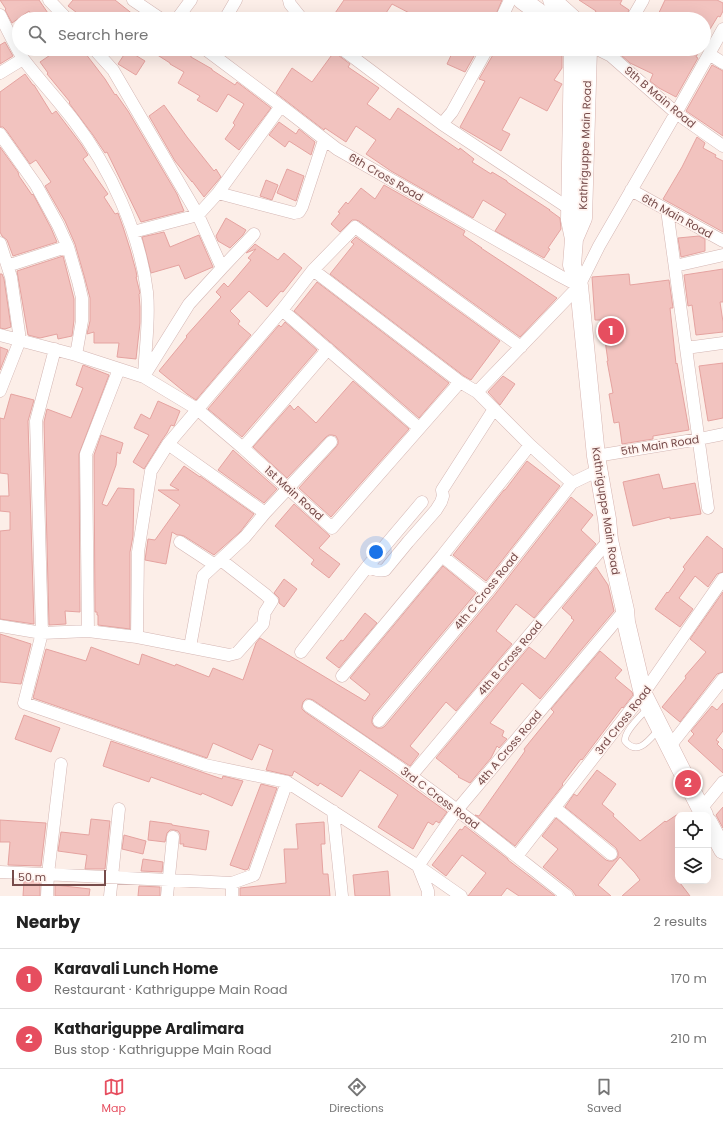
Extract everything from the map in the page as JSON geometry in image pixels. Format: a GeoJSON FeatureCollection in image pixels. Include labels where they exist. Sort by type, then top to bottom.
{"type":"FeatureCollection","features":[{"type":"Feature","properties":{"kind":"main road"},"geometry":{"type":"LineString","coordinates":[[522,0],[538,12]]}},
{"type":"Feature","properties":{"kind":"main road"},"geometry":{"type":"LineString","coordinates":[[552,0],[565,12]]}},
{"type":"Feature","properties":{"kind":"main road","name":"Kathriguppe Main Road"},"geometry":{"type":"LineString","coordinates":[[572,56],[570,220],[574,239],[572,265],[579,286],[598,463],[609,540],[626,622],[646,700],[703,812]]}},
{"type":"Feature","properties":{"kind":"main road","name":"Kathriguppe Main Road"},"geometry":{"type":"LineString","coordinates":[[574,239],[583,218],[588,56]]}},
{"type":"Feature","properties":{"kind":"main road","name":"Kathriguppe Main Road"},"geometry":{"type":"LineString","coordinates":[[711,828],[723,850]]}},
{"type":"Feature","properties":{"kind":"street"},"geometry":{"type":"LineString","coordinates":[[49,0],[60,12]]}},
{"type":"Feature","properties":{"kind":"street"},"geometry":{"type":"LineString","coordinates":[[133,0],[151,12]]}},
{"type":"Feature","properties":{"kind":"street"},"geometry":{"type":"LineString","coordinates":[[182,12],[191,0]]}},
{"type":"Feature","properties":{"kind":"street"},"geometry":{"type":"LineString","coordinates":[[229,12],[236,0]]}},
{"type":"Feature","properties":{"kind":"street"},"geometry":{"type":"LineString","coordinates":[[289,0],[290,4],[296,12]]}},
{"type":"Feature","properties":{"kind":"street"},"geometry":{"type":"LineString","coordinates":[[504,12],[510,0]]}},
{"type":"Feature","properties":{"kind":"street"},"geometry":{"type":"LineString","coordinates":[[636,12],[643,0]]}},
{"type":"Feature","properties":{"kind":"street"},"geometry":{"type":"LineString","coordinates":[[0,15],[12,37]]}},
{"type":"Feature","properties":{"kind":"street"},"geometry":{"type":"LineString","coordinates":[[711,50],[723,29]]}},
{"type":"Feature","properties":{"kind":"street"},"geometry":{"type":"LineString","coordinates":[[711,55],[723,63]]}},
{"type":"Feature","properties":{"kind":"street"},"geometry":{"type":"LineString","coordinates":[[22,56],[75,122],[108,175],[122,202],[142,263],[147,293],[144,377]]}},
{"type":"Feature","properties":{"kind":"street"},"geometry":{"type":"LineString","coordinates":[[100,56],[113,70],[198,215],[222,268]]}},
{"type":"Feature","properties":{"kind":"street","name":"6th Cross Road"},"geometry":{"type":"LineString","coordinates":[[214,56],[337,149],[579,286]]}},
{"type":"Feature","properties":{"kind":"street"},"geometry":{"type":"LineString","coordinates":[[351,56],[442,124],[570,209]]}},
{"type":"Feature","properties":{"kind":"street"},"geometry":{"type":"LineString","coordinates":[[442,124],[452,112],[483,56]]}},
{"type":"Feature","properties":{"kind":"street","name":"9th B Main Road"},"geometry":{"type":"LineString","coordinates":[[617,56],[676,113],[723,146]]}},
{"type":"Feature","properties":{"kind":"street"},"geometry":{"type":"LineString","coordinates":[[477,392],[579,286],[599,246],[708,56]]}},
{"type":"Feature","properties":{"kind":"street"},"geometry":{"type":"LineString","coordinates":[[0,72],[24,59]]}},
{"type":"Feature","properties":{"kind":"street"},"geometry":{"type":"LineString","coordinates":[[133,232],[198,215],[218,193],[281,106]]}},
{"type":"Feature","properties":{"kind":"street"},"geometry":{"type":"LineString","coordinates":[[0,134],[36,185],[58,225],[68,247],[82,298],[82,321],[76,355]]}},
{"type":"Feature","properties":{"kind":"street"},"geometry":{"type":"LineString","coordinates":[[218,193],[294,213],[298,212],[302,207],[324,140]]}},
{"type":"Feature","properties":{"kind":"street","name":"6th Main Road"},"geometry":{"type":"LineString","coordinates":[[631,190],[723,241]]}},
{"type":"Feature","properties":{"kind":"street"},"geometry":{"type":"LineString","coordinates":[[667,210],[708,508]]}},
{"type":"Feature","properties":{"kind":"street"},"geometry":{"type":"LineString","coordinates":[[137,637],[138,552],[151,471],[168,444],[282,310],[313,270],[355,227],[521,347]]}},
{"type":"Feature","properties":{"kind":"street"},"geometry":{"type":"LineString","coordinates":[[144,377],[189,304],[254,234]]}},
{"type":"Feature","properties":{"kind":"street"},"geometry":{"type":"LineString","coordinates":[[0,243],[10,277],[20,340],[0,391]]}},
{"type":"Feature","properties":{"kind":"street"},"geometry":{"type":"LineString","coordinates":[[6,267],[63,248]]}},
{"type":"Feature","properties":{"kind":"street"},"geometry":{"type":"LineString","coordinates":[[675,266],[723,255]]}},
{"type":"Feature","properties":{"kind":"street"},"geometry":{"type":"LineString","coordinates":[[313,270],[460,382],[477,392],[530,445],[572,483]]}},
{"type":"Feature","properties":{"kind":"street"},"geometry":{"type":"LineString","coordinates":[[282,310],[419,428]]}},
{"type":"Feature","properties":{"kind":"street","name":"1st Main Road"},"geometry":{"type":"LineString","coordinates":[[0,335],[76,355],[144,377],[197,409],[332,528],[460,382]]}},
{"type":"Feature","properties":{"kind":"street"},"geometry":{"type":"LineString","coordinates":[[686,348],[723,343]]}},
{"type":"Feature","properties":{"kind":"street"},"geometry":{"type":"LineString","coordinates":[[55,349],[36,421],[42,633],[24,703],[205,764],[287,782],[418,866],[461,896]]}},
{"type":"Feature","properties":{"kind":"street"},"geometry":{"type":"LineString","coordinates":[[243,448],[328,349]]}},
{"type":"Feature","properties":{"kind":"street"},"geometry":{"type":"LineString","coordinates":[[88,631],[86,454],[119,369]]}},
{"type":"Feature","properties":{"kind":"street"},"geometry":{"type":"LineString","coordinates":[[367,567],[377,571],[385,570],[436,510],[443,496],[442,490],[494,409]]}},
{"type":"Feature","properties":{"kind":"street","name":"5th Main Road"},"geometry":{"type":"LineString","coordinates":[[598,463],[723,434]]}},
{"type":"Feature","properties":{"kind":"street"},"geometry":{"type":"LineString","coordinates":[[190,647],[204,576],[245,537],[265,512],[331,442]]}},
{"type":"Feature","properties":{"kind":"street"},"geometry":{"type":"LineString","coordinates":[[168,444],[265,512]]}},
{"type":"Feature","properties":{"kind":"street"},"geometry":{"type":"LineString","coordinates":[[342,676],[442,556],[530,445]]}},
{"type":"Feature","properties":{"kind":"street","name":"4th C Cross Road"},"geometry":{"type":"LineString","coordinates":[[379,721],[487,592],[572,483],[598,463]]}},
{"type":"Feature","properties":{"kind":"street"},"geometry":{"type":"LineString","coordinates":[[301,652],[367,567],[422,502]]}},
{"type":"Feature","properties":{"kind":"street","name":"4th B Cross Road"},"geometry":{"type":"LineString","coordinates":[[411,776],[609,540]]}},
{"type":"Feature","properties":{"kind":"street"},"geometry":{"type":"LineString","coordinates":[[0,626],[42,633],[88,631],[137,637],[229,655],[237,653],[263,624],[265,612],[272,601],[266,595],[218,563],[180,542]]}},
{"type":"Feature","properties":{"kind":"street"},"geometry":{"type":"LineString","coordinates":[[442,556],[487,592]]}},
{"type":"Feature","properties":{"kind":"street","name":"3rd Cross Road"},"geometry":{"type":"LineString","coordinates":[[516,856],[646,700],[723,579]]}},
{"type":"Feature","properties":{"kind":"street","name":"4th A Cross Road"},"geometry":{"type":"LineString","coordinates":[[418,866],[457,810],[624,610]]}},
{"type":"Feature","properties":{"kind":"street"},"geometry":{"type":"LineString","coordinates":[[670,746],[723,679]]}},
{"type":"Feature","properties":{"kind":"street","name":"3rd C Cross Road"},"geometry":{"type":"LineString","coordinates":[[309,706],[411,776],[567,896]]}},
{"type":"Feature","properties":{"kind":"street"},"geometry":{"type":"LineString","coordinates":[[47,896],[48,874],[61,764]]}},
{"type":"Feature","properties":{"kind":"street"},"geometry":{"type":"LineString","coordinates":[[0,872],[232,883],[254,875],[287,782]]}},
{"type":"Feature","properties":{"kind":"street"},"geometry":{"type":"LineString","coordinates":[[706,812],[722,786]]}},
{"type":"Feature","properties":{"kind":"street"},"geometry":{"type":"LineString","coordinates":[[555,808],[611,854]]}},
{"type":"Feature","properties":{"kind":"street"},"geometry":{"type":"LineString","coordinates":[[110,896],[119,809]]}},
{"type":"Feature","properties":{"kind":"street"},"geometry":{"type":"LineString","coordinates":[[333,811],[342,896]]}},
{"type":"Feature","properties":{"kind":"street"},"geometry":{"type":"LineString","coordinates":[[167,896],[173,837]]}},
{"type":"Feature","properties":{"kind":"street"},"geometry":{"type":"LineString","coordinates":[[418,866],[428,891],[428,896]]}},
{"type":"Feature","properties":{"kind":"street"},"geometry":{"type":"LineString","coordinates":[[232,883],[232,896]]}},
{"type":"Feature","properties":{"kind":"lane"},"geometry":{"type":"LineString","coordinates":[[646,700],[629,729],[625,737],[625,741],[633,748],[637,748],[645,744],[660,728]]}},
{"type":"Feature","properties":{"kind":"building"},"geometry":{"type":"Polygon","coordinates":[[[0,0],[39,0],[47,12],[12,12],[12,23],[5,10],[6,9],[0,0]]]}},
{"type":"Feature","properties":{"kind":"building"},"geometry":{"type":"Polygon","coordinates":[[[73,0],[115,0],[130,12],[76,12],[68,6],[73,0]]]}},
{"type":"Feature","properties":{"kind":"building"},"geometry":{"type":"Polygon","coordinates":[[[344,0],[502,0],[497,12],[407,12],[392,4],[387,12],[336,12],[344,0]]]}},
{"type":"Feature","properties":{"kind":"building"},"geometry":{"type":"Polygon","coordinates":[[[579,0],[622,0],[620,4],[629,10],[628,12],[596,11],[579,0]]]}},
{"type":"Feature","properties":{"kind":"building"},"geometry":{"type":"Polygon","coordinates":[[[665,0],[717,0],[723,3],[723,11],[711,28],[711,12],[659,12],[665,0]]]}},
{"type":"Feature","properties":{"kind":"building"},"geometry":{"type":"Polygon","coordinates":[[[5,42],[13,56],[0,64],[0,45],[5,42]]]}},
{"type":"Feature","properties":{"kind":"building"},"geometry":{"type":"Polygon","coordinates":[[[49,56],[87,56],[128,111],[177,194],[184,211],[141,222],[107,152],[105,153],[69,103],[70,102],[47,74],[48,73],[40,62],[49,56]]]}},
{"type":"Feature","properties":{"kind":"building"},"geometry":{"type":"Polygon","coordinates":[[[123,56],[137,56],[145,61],[136,75],[118,64],[123,56]]]}},
{"type":"Feature","properties":{"kind":"building"},"geometry":{"type":"Polygon","coordinates":[[[159,56],[191,56],[235,85],[237,82],[271,108],[239,150],[225,139],[235,125],[233,123],[244,104],[228,94],[217,112],[197,100],[200,96],[178,83],[184,72],[159,56]]]}},
{"type":"Feature","properties":{"kind":"building"},"geometry":{"type":"Polygon","coordinates":[[[331,56],[339,56],[350,64],[348,67],[379,88],[367,104],[390,120],[398,108],[459,150],[460,148],[474,159],[472,162],[491,174],[492,172],[507,181],[550,210],[560,218],[561,229],[548,248],[550,249],[544,258],[495,231],[506,214],[483,200],[473,218],[391,171],[366,154],[376,140],[356,126],[346,142],[325,128],[324,130],[276,93],[292,68],[312,82],[331,56]]]}},
{"type":"Feature","properties":{"kind":"building"},"geometry":{"type":"Polygon","coordinates":[[[451,56],[474,56],[465,72],[447,64],[451,56]]]}},
{"type":"Feature","properties":{"kind":"building"},"geometry":{"type":"Polygon","coordinates":[[[492,56],[562,56],[562,68],[554,80],[562,84],[547,111],[520,97],[502,130],[510,134],[501,151],[460,127],[485,81],[479,79],[492,56]]]}},
{"type":"Feature","properties":{"kind":"building"},"geometry":{"type":"Polygon","coordinates":[[[622,56],[696,56],[698,58],[676,97],[659,88],[650,81],[653,74],[630,63],[622,56]]]}},
{"type":"Feature","properties":{"kind":"building"},"geometry":{"type":"Polygon","coordinates":[[[712,65],[723,71],[723,136],[686,111],[712,65]]]}},
{"type":"Feature","properties":{"kind":"building"},"geometry":{"type":"Polygon","coordinates":[[[25,74],[34,85],[52,114],[56,111],[81,144],[88,155],[83,159],[108,194],[104,197],[115,214],[118,213],[130,249],[140,293],[140,323],[136,359],[117,357],[119,343],[94,343],[94,332],[87,334],[90,321],[90,298],[75,244],[65,221],[45,186],[51,182],[36,160],[30,164],[6,130],[3,127],[0,127],[0,92],[25,74]]]}},
{"type":"Feature","properties":{"kind":"building"},"geometry":{"type":"Polygon","coordinates":[[[164,105],[187,137],[214,171],[216,169],[221,177],[204,197],[175,161],[149,116],[164,105]]]}},
{"type":"Feature","properties":{"kind":"building"},"geometry":{"type":"Polygon","coordinates":[[[279,122],[296,134],[299,129],[315,142],[311,155],[289,141],[285,147],[269,135],[279,122]]]}},
{"type":"Feature","properties":{"kind":"building"},"geometry":{"type":"Polygon","coordinates":[[[697,137],[705,143],[703,148],[716,155],[715,157],[723,161],[723,232],[663,199],[682,167],[697,137]]]}},
{"type":"Feature","properties":{"kind":"building"},"geometry":{"type":"Polygon","coordinates":[[[0,147],[32,195],[33,194],[57,242],[13,256],[7,240],[0,232],[0,147]]]}},
{"type":"Feature","properties":{"kind":"building"},"geometry":{"type":"Polygon","coordinates":[[[287,169],[304,176],[296,201],[277,193],[287,169]]]}},
{"type":"Feature","properties":{"kind":"building"},"geometry":{"type":"Polygon","coordinates":[[[266,180],[278,185],[272,200],[260,196],[266,180]]]}},
{"type":"Feature","properties":{"kind":"building"},"geometry":{"type":"Polygon","coordinates":[[[384,185],[465,231],[463,235],[557,298],[520,337],[359,221],[352,220],[340,232],[331,224],[340,213],[338,212],[346,202],[348,204],[361,188],[375,199],[384,185]]]}},
{"type":"Feature","properties":{"kind":"building"},"geometry":{"type":"Polygon","coordinates":[[[226,218],[246,230],[230,248],[218,241],[216,236],[226,218]]]}},
{"type":"Feature","properties":{"kind":"building"},"geometry":{"type":"Polygon","coordinates":[[[164,232],[170,247],[199,235],[213,267],[185,279],[179,265],[151,273],[142,237],[164,232]]]}},
{"type":"Feature","properties":{"kind":"building"},"geometry":{"type":"Polygon","coordinates":[[[699,236],[705,239],[705,251],[681,257],[678,238],[699,236]]]}},
{"type":"Feature","properties":{"kind":"building"},"geometry":{"type":"Polygon","coordinates":[[[356,237],[500,341],[471,380],[330,274],[354,244],[351,242],[356,237]]]}},
{"type":"Feature","properties":{"kind":"building"},"geometry":{"type":"Polygon","coordinates":[[[255,244],[278,260],[284,253],[302,268],[283,292],[281,291],[267,307],[249,291],[230,311],[240,321],[238,324],[251,335],[196,400],[159,371],[187,337],[186,336],[221,297],[216,292],[224,283],[228,287],[251,260],[248,258],[256,249],[246,253],[255,244]]]}},
{"type":"Feature","properties":{"kind":"building"},"geometry":{"type":"Polygon","coordinates":[[[63,256],[74,299],[72,336],[58,339],[57,334],[40,338],[28,335],[17,271],[63,256]]]}},
{"type":"Feature","properties":{"kind":"building"},"geometry":{"type":"Polygon","coordinates":[[[723,269],[723,302],[720,302],[723,332],[696,335],[692,305],[688,306],[684,275],[723,269]]]}},
{"type":"Feature","properties":{"kind":"building"},"geometry":{"type":"Polygon","coordinates":[[[0,274],[2,274],[4,279],[11,327],[5,329],[0,328],[0,274]]]}},
{"type":"Feature","properties":{"kind":"building"},"geometry":{"type":"Polygon","coordinates":[[[629,274],[630,285],[669,280],[673,308],[670,308],[676,364],[677,363],[689,430],[653,436],[653,439],[622,444],[619,422],[614,423],[609,394],[613,393],[602,320],[595,320],[592,277],[629,274]]]}},
{"type":"Feature","properties":{"kind":"building"},"geometry":{"type":"Polygon","coordinates":[[[317,282],[449,383],[419,418],[294,311],[317,282]]]}},
{"type":"Feature","properties":{"kind":"building"},"geometry":{"type":"Polygon","coordinates":[[[285,322],[317,350],[242,437],[208,409],[279,325],[281,327],[285,322]]]}},
{"type":"Feature","properties":{"kind":"building"},"geometry":{"type":"Polygon","coordinates":[[[0,347],[8,350],[0,370],[0,347]]]}},
{"type":"Feature","properties":{"kind":"building"},"geometry":{"type":"Polygon","coordinates":[[[723,363],[723,418],[708,421],[699,366],[723,363]]]}},
{"type":"Feature","properties":{"kind":"building"},"geometry":{"type":"Polygon","coordinates":[[[83,365],[109,375],[79,454],[80,612],[65,611],[66,624],[49,625],[44,422],[47,409],[71,418],[83,388],[76,385],[83,365]]]}},
{"type":"Feature","properties":{"kind":"building"},"geometry":{"type":"Polygon","coordinates":[[[503,376],[515,384],[500,405],[488,392],[503,376]]]}},
{"type":"Feature","properties":{"kind":"building"},"geometry":{"type":"Polygon","coordinates":[[[353,381],[409,429],[331,517],[299,488],[336,447],[338,440],[336,436],[329,435],[326,437],[287,478],[253,447],[290,405],[294,410],[298,406],[316,423],[353,381]]]}},
{"type":"Feature","properties":{"kind":"building"},"geometry":{"type":"Polygon","coordinates":[[[11,394],[34,400],[28,421],[34,624],[0,619],[0,531],[10,530],[10,512],[0,511],[0,496],[9,496],[8,474],[0,473],[0,418],[4,419],[11,394]]]}},
{"type":"Feature","properties":{"kind":"building"},"geometry":{"type":"Polygon","coordinates":[[[158,401],[180,411],[174,426],[171,425],[144,469],[133,462],[149,435],[134,428],[141,414],[150,419],[158,401]]]}},
{"type":"Feature","properties":{"kind":"building"},"geometry":{"type":"Polygon","coordinates":[[[101,435],[123,443],[120,454],[117,452],[116,465],[102,504],[107,506],[118,488],[134,489],[133,536],[130,552],[130,629],[98,625],[98,615],[97,612],[95,612],[94,455],[101,435]]]}},
{"type":"Feature","properties":{"kind":"building"},"geometry":{"type":"Polygon","coordinates":[[[233,450],[277,489],[264,503],[218,470],[233,450]]]}},
{"type":"Feature","properties":{"kind":"building"},"geometry":{"type":"Polygon","coordinates":[[[527,461],[560,486],[486,581],[453,555],[527,461]]]}},
{"type":"Feature","properties":{"kind":"building"},"geometry":{"type":"Polygon","coordinates":[[[184,466],[254,514],[240,532],[214,555],[184,536],[177,535],[172,532],[166,564],[145,560],[148,539],[155,540],[180,505],[158,490],[179,490],[170,485],[184,466]]]}},
{"type":"Feature","properties":{"kind":"building"},"geometry":{"type":"Polygon","coordinates":[[[659,474],[663,489],[695,483],[701,514],[670,519],[670,517],[633,526],[623,482],[659,474]]]}},
{"type":"Feature","properties":{"kind":"building"},"geometry":{"type":"Polygon","coordinates":[[[571,497],[593,515],[581,530],[596,544],[534,618],[516,604],[496,631],[512,644],[456,711],[446,702],[410,746],[419,754],[410,766],[313,700],[306,699],[303,702],[302,709],[305,712],[447,812],[439,823],[436,821],[433,825],[428,822],[413,849],[378,827],[398,795],[360,770],[342,797],[320,783],[318,786],[294,771],[292,776],[266,770],[273,750],[259,744],[252,760],[213,743],[207,758],[33,698],[46,649],[86,661],[91,647],[139,665],[142,654],[175,666],[176,664],[209,677],[213,668],[243,680],[256,643],[260,638],[365,701],[370,694],[350,678],[443,566],[476,593],[373,716],[372,723],[374,726],[377,728],[382,728],[493,597],[571,497]]]}},
{"type":"Feature","properties":{"kind":"building"},"geometry":{"type":"Polygon","coordinates":[[[294,504],[330,536],[319,548],[340,564],[329,578],[311,564],[314,560],[275,526],[294,504]]]}},
{"type":"Feature","properties":{"kind":"building"},"geometry":{"type":"Polygon","coordinates":[[[707,536],[723,549],[723,572],[717,574],[708,587],[695,576],[679,598],[693,609],[680,627],[655,609],[685,569],[683,567],[707,536]]]}},
{"type":"Feature","properties":{"kind":"building"},"geometry":{"type":"Polygon","coordinates":[[[596,567],[608,585],[614,611],[540,699],[522,683],[490,723],[504,731],[502,736],[507,739],[499,748],[497,746],[491,758],[470,783],[458,777],[459,776],[436,758],[529,647],[545,659],[574,620],[562,608],[596,567]]]}},
{"type":"Feature","properties":{"kind":"building"},"geometry":{"type":"Polygon","coordinates":[[[284,579],[297,589],[284,607],[279,603],[279,598],[274,593],[284,579]]]}},
{"type":"Feature","properties":{"kind":"building"},"geometry":{"type":"Polygon","coordinates":[[[723,592],[723,672],[717,674],[680,722],[662,707],[686,678],[685,676],[706,652],[690,639],[723,592]]]}},
{"type":"Feature","properties":{"kind":"building"},"geometry":{"type":"Polygon","coordinates":[[[365,613],[377,623],[339,668],[326,658],[341,640],[343,641],[365,613]]]}},
{"type":"Feature","properties":{"kind":"building"},"geometry":{"type":"Polygon","coordinates":[[[0,634],[31,644],[21,684],[0,682],[0,634]]]}},
{"type":"Feature","properties":{"kind":"building"},"geometry":{"type":"Polygon","coordinates":[[[600,651],[622,670],[615,678],[632,692],[633,695],[623,708],[622,707],[582,760],[581,759],[562,784],[563,785],[515,846],[475,815],[479,816],[525,751],[524,749],[554,712],[551,709],[600,651]]]}},
{"type":"Feature","properties":{"kind":"building"},"geometry":{"type":"Polygon","coordinates":[[[723,703],[723,731],[716,740],[719,742],[717,744],[723,750],[723,773],[688,741],[694,734],[691,731],[712,706],[717,710],[723,703]]]}},
{"type":"Feature","properties":{"kind":"building"},"geometry":{"type":"Polygon","coordinates":[[[24,715],[60,728],[51,752],[15,739],[24,715]]]}},
{"type":"Feature","properties":{"kind":"building"},"geometry":{"type":"Polygon","coordinates":[[[111,741],[222,779],[223,776],[243,781],[232,806],[202,793],[201,795],[151,777],[149,782],[103,766],[111,741]]]}},
{"type":"Feature","properties":{"kind":"building"},"geometry":{"type":"Polygon","coordinates":[[[597,770],[616,784],[602,804],[614,814],[613,816],[640,841],[665,821],[666,822],[675,816],[675,884],[681,884],[690,896],[622,896],[640,880],[620,857],[598,885],[611,896],[576,896],[572,890],[543,867],[558,849],[542,836],[556,818],[606,860],[613,861],[618,856],[616,848],[565,807],[574,794],[577,796],[597,770]]]}},
{"type":"Feature","properties":{"kind":"building"},"geometry":{"type":"Polygon","coordinates":[[[261,784],[277,788],[248,869],[245,870],[230,865],[261,784]]]}},
{"type":"Feature","properties":{"kind":"building"},"geometry":{"type":"Polygon","coordinates":[[[723,807],[723,828],[716,815],[723,807]]]}},
{"type":"Feature","properties":{"kind":"building"},"geometry":{"type":"Polygon","coordinates":[[[91,819],[110,821],[105,869],[85,869],[87,855],[58,851],[61,832],[89,835],[91,819]]]}},
{"type":"Feature","properties":{"kind":"building"},"geometry":{"type":"Polygon","coordinates":[[[0,820],[46,823],[41,866],[8,865],[10,842],[0,842],[0,820]]]}},
{"type":"Feature","properties":{"kind":"building"},"geometry":{"type":"Polygon","coordinates":[[[150,821],[209,831],[206,850],[183,846],[184,844],[180,844],[180,834],[178,831],[174,830],[170,830],[167,833],[165,842],[148,840],[150,821]]]}},
{"type":"Feature","properties":{"kind":"building"},"geometry":{"type":"Polygon","coordinates":[[[324,822],[325,844],[321,844],[323,874],[328,874],[330,896],[240,896],[240,888],[286,883],[284,849],[298,849],[296,824],[324,822]]]}},
{"type":"Feature","properties":{"kind":"building"},"geometry":{"type":"Polygon","coordinates":[[[465,826],[555,896],[519,896],[507,888],[501,896],[468,896],[486,873],[462,855],[446,876],[432,865],[460,829],[462,830],[465,826]]]}},
{"type":"Feature","properties":{"kind":"building"},"geometry":{"type":"Polygon","coordinates":[[[124,835],[146,841],[143,854],[122,849],[124,835]]]}},
{"type":"Feature","properties":{"kind":"building"},"geometry":{"type":"Polygon","coordinates":[[[143,859],[163,862],[162,872],[141,871],[143,859]]]}},
{"type":"Feature","properties":{"kind":"building"},"geometry":{"type":"Polygon","coordinates":[[[388,871],[390,896],[355,896],[353,875],[388,871]]]}},
{"type":"Feature","properties":{"kind":"building"},"geometry":{"type":"Polygon","coordinates":[[[24,881],[40,881],[40,896],[23,896],[24,881]]]}},
{"type":"Feature","properties":{"kind":"building"},"geometry":{"type":"Polygon","coordinates":[[[55,885],[90,889],[89,896],[55,896],[55,885]]]}},
{"type":"Feature","properties":{"kind":"building"},"geometry":{"type":"Polygon","coordinates":[[[139,886],[160,887],[160,896],[138,896],[139,886]]]}},
{"type":"Feature","properties":{"kind":"place","name":"Karavali Lunch Home"},"geometry":{"type":"Point","coordinates":[611,331]}},
{"type":"Feature","properties":{"kind":"place","name":"Kathariguppe Aralimara"},"geometry":{"type":"Point","coordinates":[688,783]}}]}
